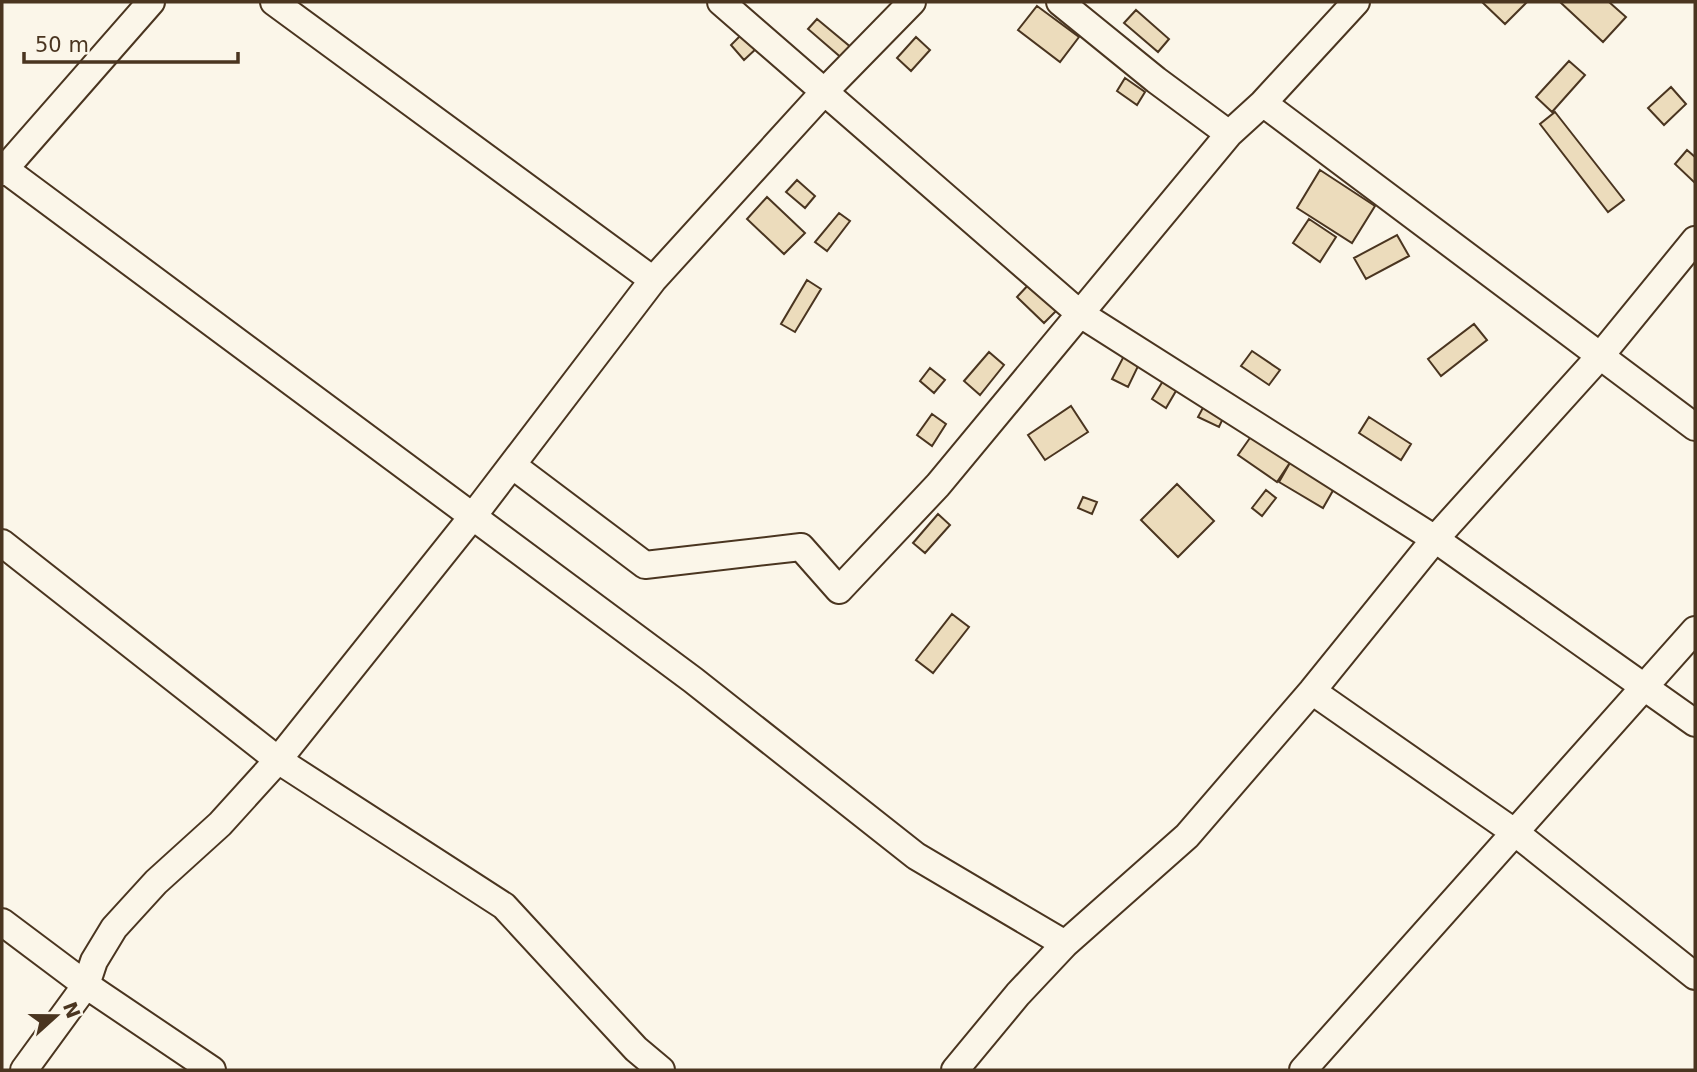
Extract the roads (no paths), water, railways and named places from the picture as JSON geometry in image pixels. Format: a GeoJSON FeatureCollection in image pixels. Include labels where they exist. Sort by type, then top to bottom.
{"type":"FeatureCollection","features":[{"type":"Feature","properties":{"kind":"street"},"geometry":{"type":"LineString","coordinates":[[151,2],[3,169],[693,680],[916,856],[1065,944]]}},
{"type":"Feature","properties":{"kind":"street"},"geometry":{"type":"LineString","coordinates":[[274,2],[653,280]]}},
{"type":"Feature","properties":{"kind":"street"},"geometry":{"type":"LineString","coordinates":[[721,2],[1079,313],[1435,539],[1695,723]]}},
{"type":"Feature","properties":{"kind":"street"},"geometry":{"type":"LineString","coordinates":[[24,1070],[86,985],[94,961],[114,928],[156,882],[220,824],[278,760],[473,516],[653,280],[824,92],[912,2]]}},
{"type":"Feature","properties":{"kind":"street"},"geometry":{"type":"LineString","coordinates":[[1060,2],[1156,80],[1229,134]]}},
{"type":"Feature","properties":{"kind":"street"},"geometry":{"type":"LineString","coordinates":[[512,465],[645,565],[801,547],[839,590],[938,485],[1229,134],[1263,103],[1356,2]]}},
{"type":"Feature","properties":{"kind":"street"},"geometry":{"type":"LineString","coordinates":[[1263,103],[1695,427]]}},
{"type":"Feature","properties":{"kind":"street"},"geometry":{"type":"LineString","coordinates":[[955,1070],[1065,944],[1127,892],[1187,836],[1312,691],[1435,539],[1601,355],[1695,240]]}},
{"type":"Feature","properties":{"kind":"street"},"geometry":{"type":"LineString","coordinates":[[2,543],[278,760],[504,906],[636,1049],[661,1070]]}},
{"type":"Feature","properties":{"kind":"street"},"geometry":{"type":"LineString","coordinates":[[1303,1070],[1517,834],[1695,630]]}},
{"type":"Feature","properties":{"kind":"street"},"geometry":{"type":"LineString","coordinates":[[1312,691],[1517,834],[1695,976]]}},
{"type":"Feature","properties":{"kind":"street"},"geometry":{"type":"LineString","coordinates":[[2,922],[86,985],[212,1070]]}}]}
